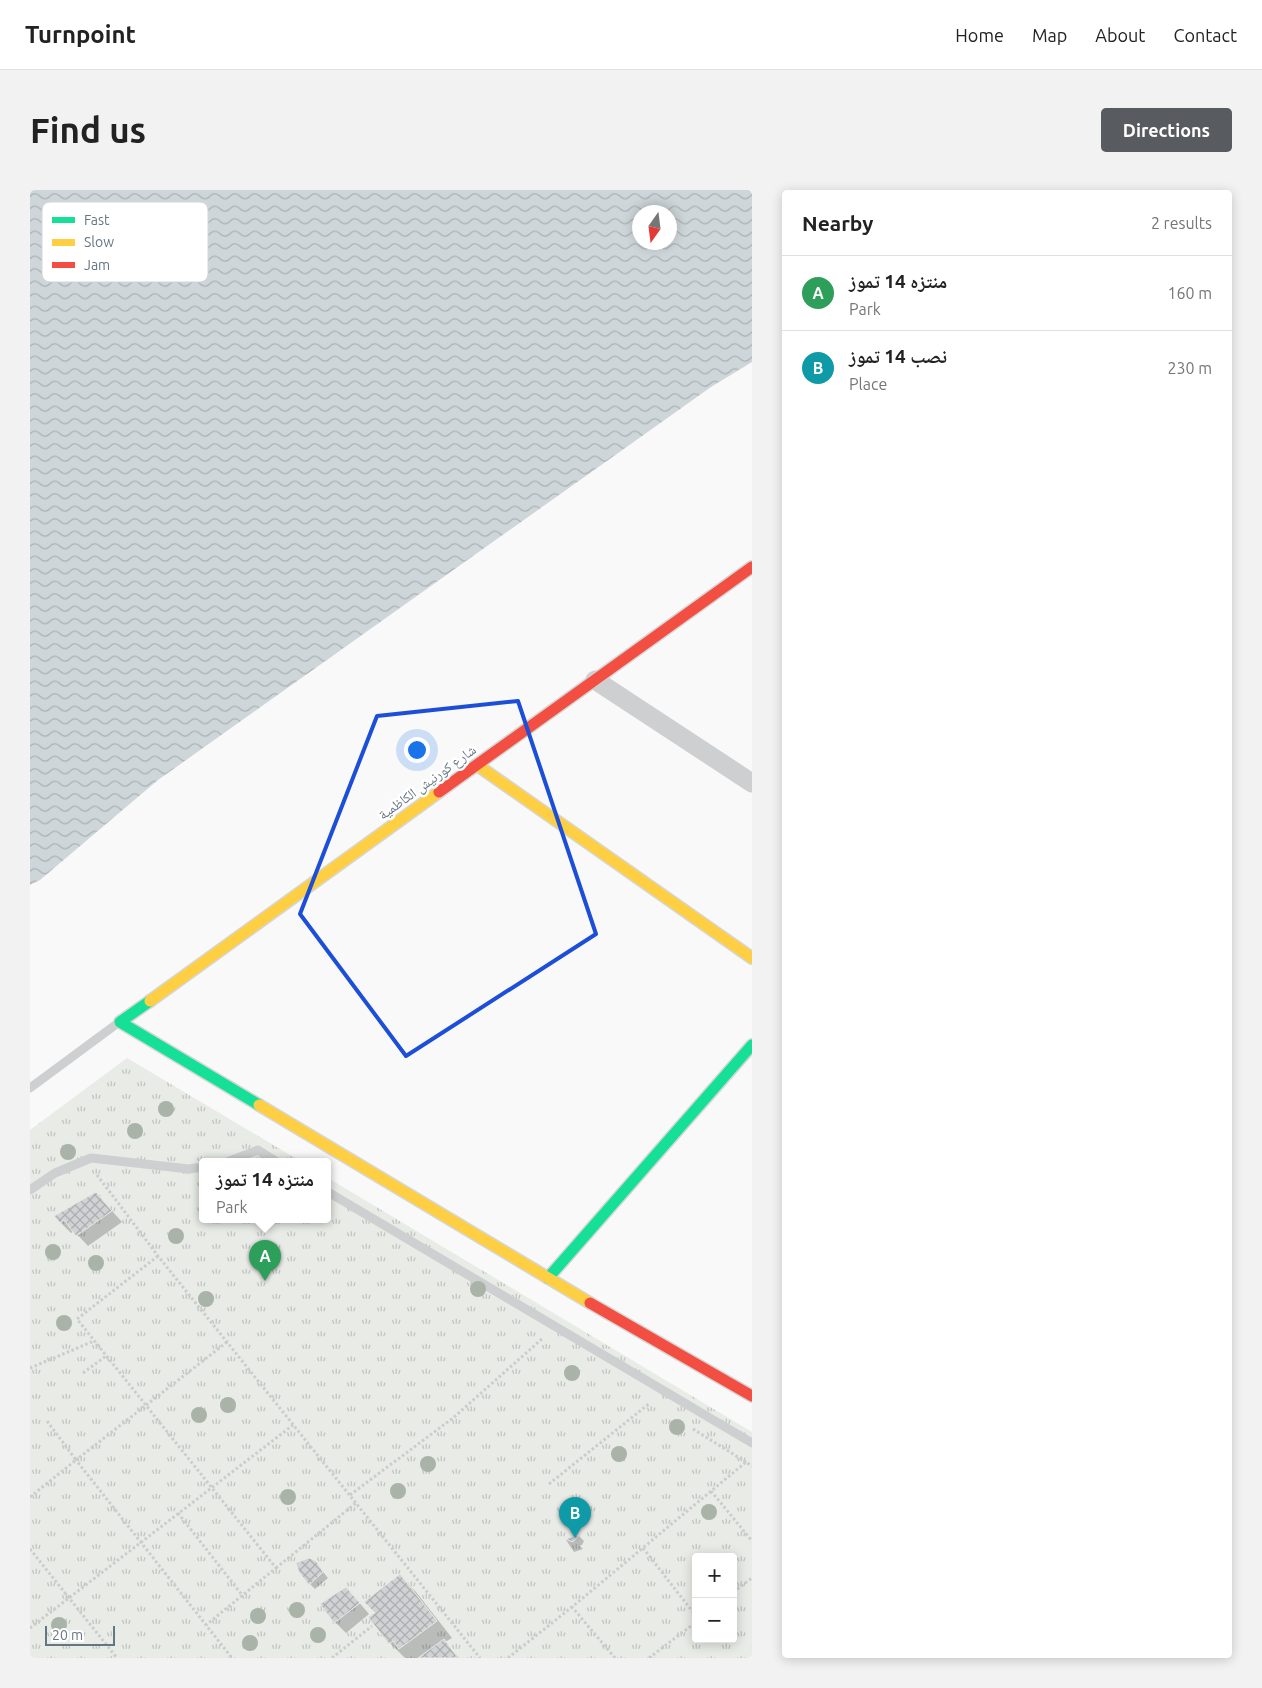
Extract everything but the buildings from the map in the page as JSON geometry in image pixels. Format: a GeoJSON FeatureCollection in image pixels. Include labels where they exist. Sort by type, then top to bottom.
{"type":"FeatureCollection","features":[{"type":"Feature","properties":{"kind":"street","name":"شارع كورنيش الكاظمية"},"geometry":{"type":"LineString","coordinates":[[120,1022],[752,567]]}},
{"type":"Feature","properties":{"kind":"street"},"geometry":{"type":"LineString","coordinates":[[595,680],[752,783]]}},
{"type":"Feature","properties":{"kind":"street"},"geometry":{"type":"LineString","coordinates":[[477,765],[752,958]]}},
{"type":"Feature","properties":{"kind":"street"},"geometry":{"type":"LineString","coordinates":[[120,1022],[548,1278],[751,1393]]}},
{"type":"Feature","properties":{"kind":"street"},"geometry":{"type":"LineString","coordinates":[[548,1278],[752,1045]]}},
{"type":"Feature","properties":{"kind":"lane"},"geometry":{"type":"LineString","coordinates":[[30,1088],[120,1022]]}},
{"type":"Feature","properties":{"kind":"lane"},"geometry":{"type":"LineString","coordinates":[[237,1158],[258,1150],[271,1158]]}},
{"type":"Feature","properties":{"kind":"lane"},"geometry":{"type":"LineString","coordinates":[[30,1190],[54,1173],[91,1158],[189,1169],[199,1167]]}},
{"type":"Feature","properties":{"kind":"lane"},"geometry":{"type":"LineString","coordinates":[[331,1194],[752,1443]]}},
{"type":"Feature","properties":{"kind":"path"},"geometry":{"type":"LineString","coordinates":[[86,1160],[158,1256],[480,1658]]}},
{"type":"Feature","properties":{"kind":"path"},"geometry":{"type":"LineString","coordinates":[[158,1256],[77,1319],[276,1568]]}},
{"type":"Feature","properties":{"kind":"path"},"geometry":{"type":"LineString","coordinates":[[350,1496],[453,1418],[543,1337]]}},
{"type":"Feature","properties":{"kind":"path"},"geometry":{"type":"LineString","coordinates":[[30,1368],[94,1341]]}},
{"type":"Feature","properties":{"kind":"path"},"geometry":{"type":"LineString","coordinates":[[30,1497],[227,1342]]}},
{"type":"Feature","properties":{"kind":"path"},"geometry":{"type":"LineString","coordinates":[[83,1373],[106,1356]]}},
{"type":"Feature","properties":{"kind":"path"},"geometry":{"type":"LineString","coordinates":[[549,1484],[650,1403]]}},
{"type":"Feature","properties":{"kind":"path"},"geometry":{"type":"LineString","coordinates":[[47,1422],[232,1658]]}},
{"type":"Feature","properties":{"kind":"path"},"geometry":{"type":"LineString","coordinates":[[30,1628],[70,1599],[210,1487],[293,1425]]}},
{"type":"Feature","properties":{"kind":"path"},"geometry":{"type":"LineString","coordinates":[[508,1658],[746,1462],[752,1466]]}},
{"type":"Feature","properties":{"kind":"path"},"geometry":{"type":"LineString","coordinates":[[711,1491],[752,1541]]}},
{"type":"Feature","properties":{"kind":"path"},"geometry":{"type":"LineString","coordinates":[[206,1625],[356,1503]]}},
{"type":"Feature","properties":{"kind":"path"},"geometry":{"type":"LineString","coordinates":[[178,1513],[242,1596]]}},
{"type":"Feature","properties":{"kind":"path"},"geometry":{"type":"LineString","coordinates":[[643,1548],[692,1611]]}},
{"type":"Feature","properties":{"kind":"path"},"geometry":{"type":"LineString","coordinates":[[30,1549],[117,1658]]}},
{"type":"Feature","properties":{"kind":"path"},"geometry":{"type":"LineString","coordinates":[[737,1589],[752,1578]]}},
{"type":"Feature","properties":{"kind":"path"},"geometry":{"type":"LineString","coordinates":[[572,1607],[615,1658]]}},
{"type":"Feature","properties":{"kind":"path"},"geometry":{"type":"LineString","coordinates":[[649,1658],[692,1625]]}},
{"type":"Feature","properties":{"kind":"path"},"geometry":{"type":"LineString","coordinates":[[332,1658],[372,1626]]}},
{"type":"Feature","properties":{"kind":"path"},"geometry":{"type":"LineString","coordinates":[[339,1653],[344,1658]]}},
{"type":"Feature","properties":{"kind":"highlighted area"},"geometry":{"type":"Polygon","coordinates":[[[518,701],[596,934],[406,1056],[300,914],[377,716],[518,701]]]}},
{"type":"Feature","properties":{"kind":"green space"},"geometry":{"type":"Polygon","coordinates":[[[127,1058],[295,1158],[199,1158],[199,1223],[331,1223],[331,1180],[752,1432],[752,1658],[30,1658],[30,1130],[127,1058]]]}},
{"type":"Feature","properties":{"kind":"water"},"geometry":{"type":"Polygon","coordinates":[[[30,190],[752,190],[752,362],[711,387],[158,780],[40,880],[30,885],[30,190]]]}},
{"type":"Feature","properties":{"kind":"traffic: fast"},"geometry":{"type":"LineString","coordinates":[[150,1001],[120,1022],[259,1105]]}},
{"type":"Feature","properties":{"kind":"traffic: fast"},"geometry":{"type":"LineString","coordinates":[[548,1278],[752,1045]]}},
{"type":"Feature","properties":{"kind":"traffic: slow"},"geometry":{"type":"LineString","coordinates":[[477,765],[752,958]]}},
{"type":"Feature","properties":{"kind":"traffic: slow"},"geometry":{"type":"LineString","coordinates":[[150,1001],[439,792]]}},
{"type":"Feature","properties":{"kind":"traffic: slow"},"geometry":{"type":"LineString","coordinates":[[259,1105],[590,1303]]}},
{"type":"Feature","properties":{"kind":"traffic: jam"},"geometry":{"type":"LineString","coordinates":[[439,792],[752,567]]}},
{"type":"Feature","properties":{"kind":"traffic: jam"},"geometry":{"type":"LineString","coordinates":[[590,1303],[752,1396]]}},
{"type":"Feature","properties":{"kind":"place","name":"منتزه 14 تموز"},"geometry":{"type":"Point","coordinates":[265,1281]}},
{"type":"Feature","properties":{"kind":"place","name":"نصب 14 تموز"},"geometry":{"type":"Point","coordinates":[575,1538]}}]}
